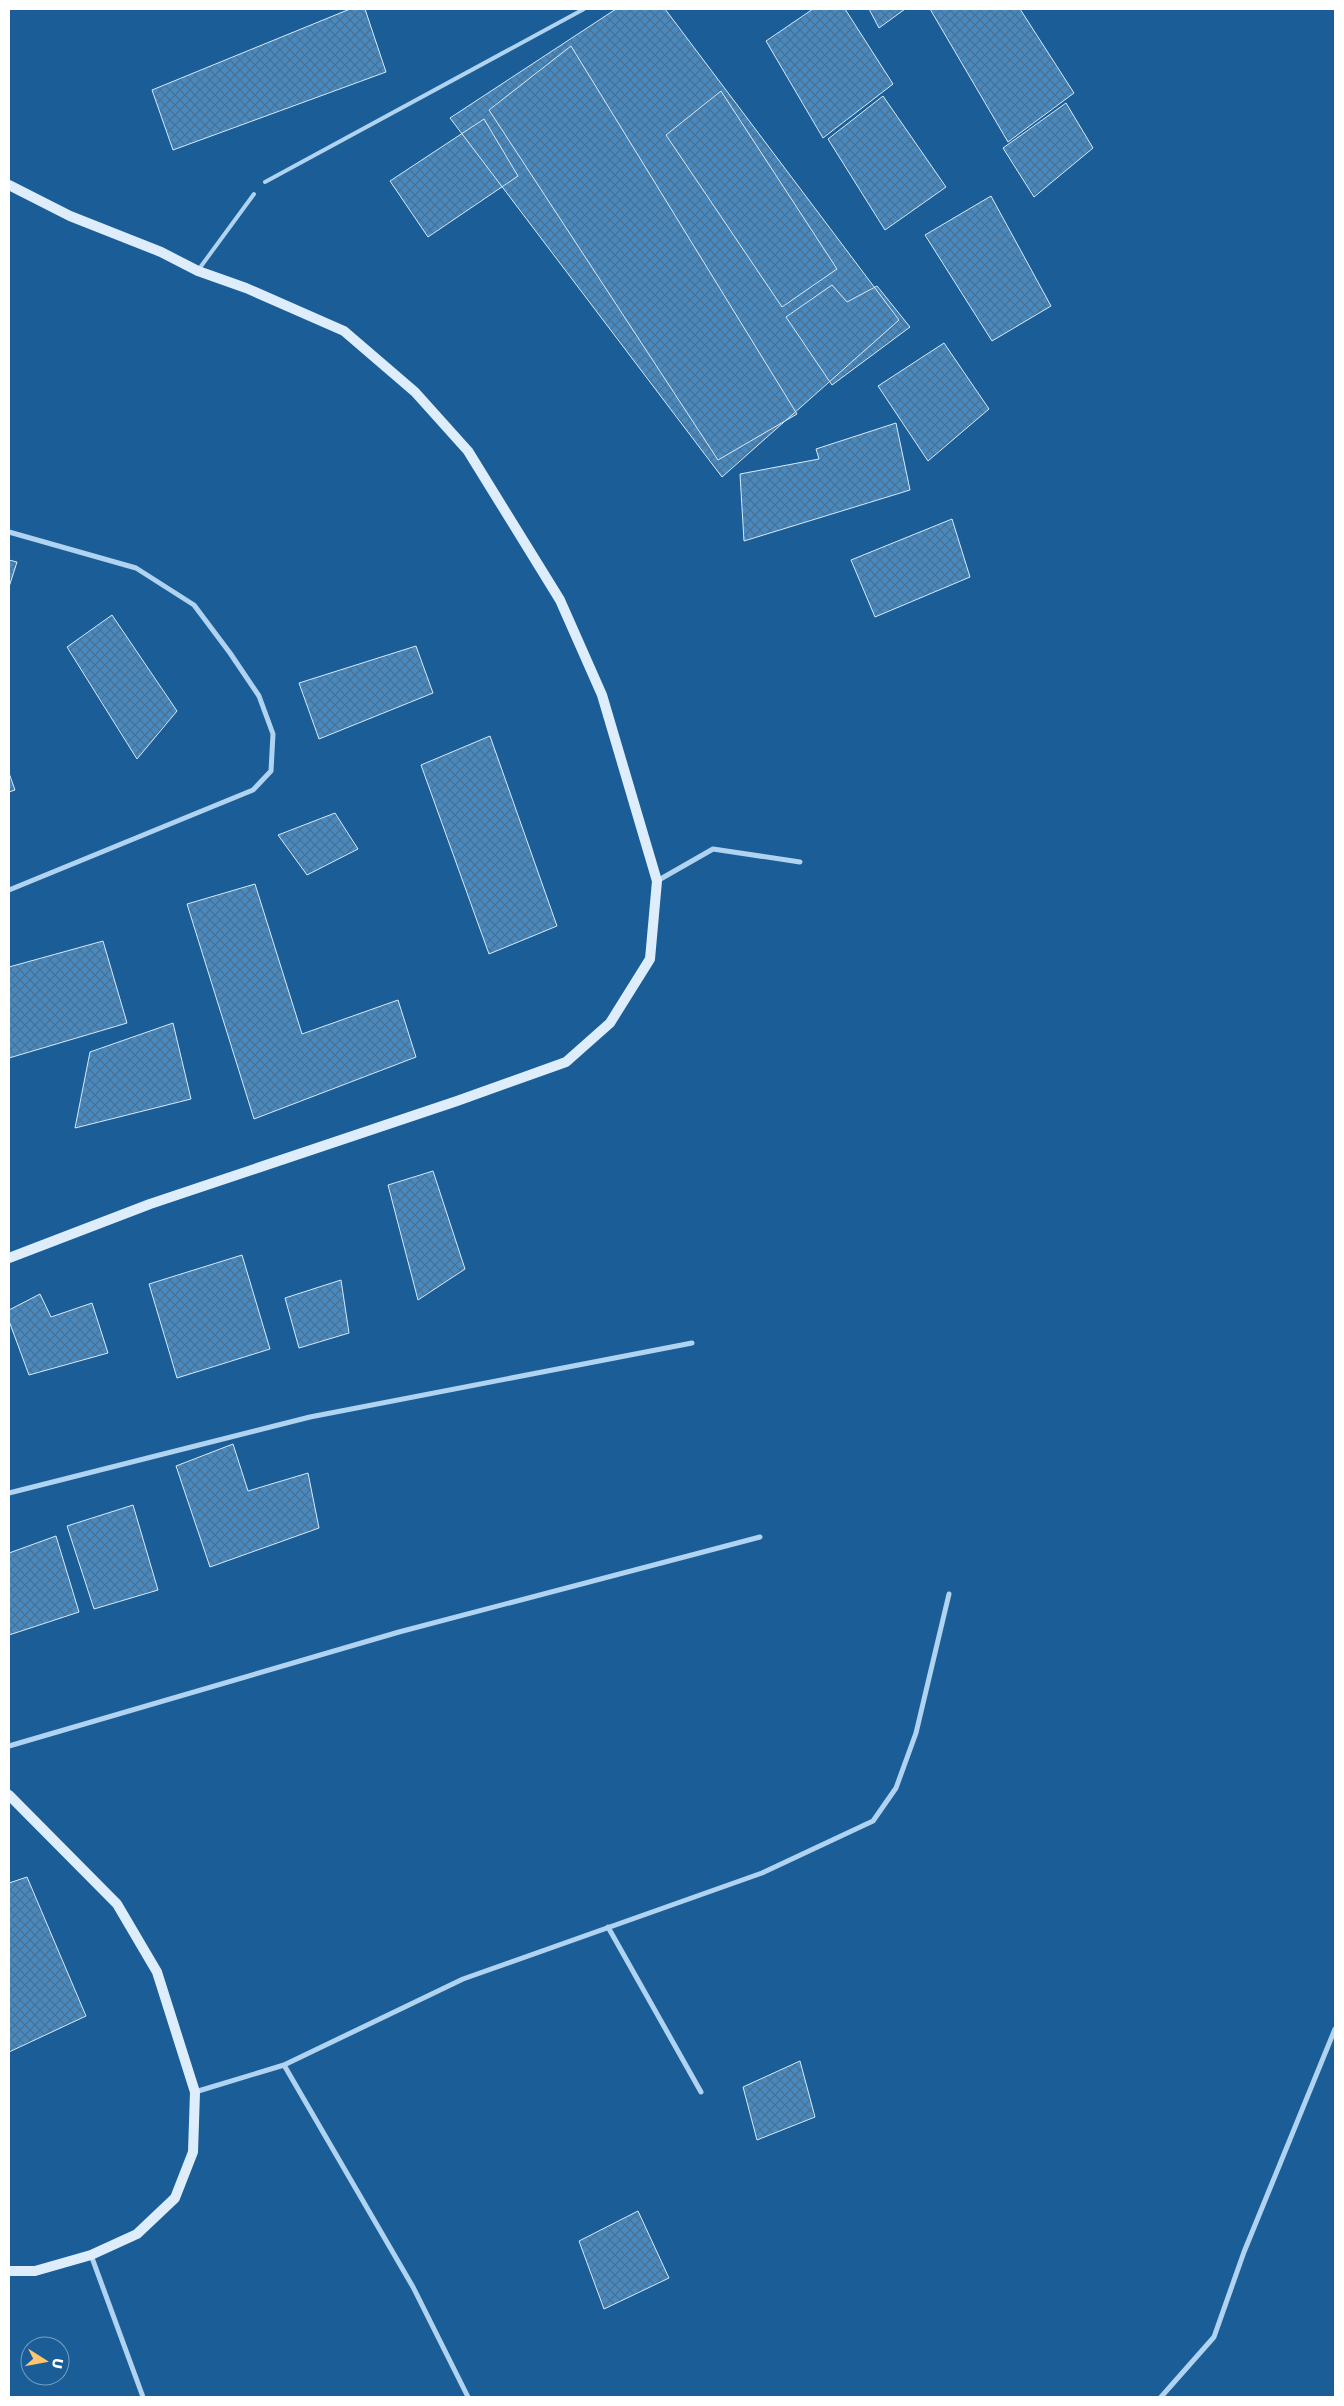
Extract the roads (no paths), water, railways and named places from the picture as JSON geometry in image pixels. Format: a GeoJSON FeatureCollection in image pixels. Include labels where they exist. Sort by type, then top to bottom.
{"type":"FeatureCollection","features":[{"type":"Feature","properties":{"kind":"street"},"geometry":{"type":"LineString","coordinates":[[9,185],[70,216],[160,252],[198,271],[246,288],[344,331],[415,392],[468,451],[560,600],[598,686],[657,881],[650,959],[610,1023],[566,1062],[457,1102],[150,1204],[9,1258]]}},
{"type":"Feature","properties":{"kind":"street"},"geometry":{"type":"LineString","coordinates":[[9,532],[136,568],[194,606],[230,653],[259,696],[273,734],[271,771],[253,790],[9,890]]}},
{"type":"Feature","properties":{"kind":"street"},"geometry":{"type":"LineString","coordinates":[[657,881],[713,849],[800,862]]}},
{"type":"Feature","properties":{"kind":"street"},"geometry":{"type":"LineString","coordinates":[[9,1493],[310,1417],[692,1343]]}},
{"type":"Feature","properties":{"kind":"street"},"geometry":{"type":"LineString","coordinates":[[9,1746],[399,1632],[760,1537]]}},
{"type":"Feature","properties":{"kind":"street"},"geometry":{"type":"LineString","coordinates":[[195,2092],[284,2065],[463,1979],[762,1873],[873,1821],[896,1788],[916,1733],[949,1594]]}},
{"type":"Feature","properties":{"kind":"street"},"geometry":{"type":"LineString","coordinates":[[9,1795],[117,1904],[157,1972],[195,2092],[193,2152],[174,2198],[136,2234],[91,2255],[35,2271],[9,2271]]}},
{"type":"Feature","properties":{"kind":"street"},"geometry":{"type":"LineString","coordinates":[[608,1927],[701,2092]]}},
{"type":"Feature","properties":{"kind":"street"},"geometry":{"type":"LineString","coordinates":[[1161,2397],[1214,2337],[1244,2252],[1335,2028]]}},
{"type":"Feature","properties":{"kind":"street"},"geometry":{"type":"LineString","coordinates":[[284,2065],[408,2279],[468,2397]]}},
{"type":"Feature","properties":{"kind":"street"},"geometry":{"type":"LineString","coordinates":[[91,2255],[143,2397]]}},
{"type":"Feature","properties":{"kind":"lane"},"geometry":{"type":"LineString","coordinates":[[265,182],[400,107],[584,9]]}},
{"type":"Feature","properties":{"kind":"lane"},"geometry":{"type":"LineString","coordinates":[[198,271],[254,194]]}}]}
